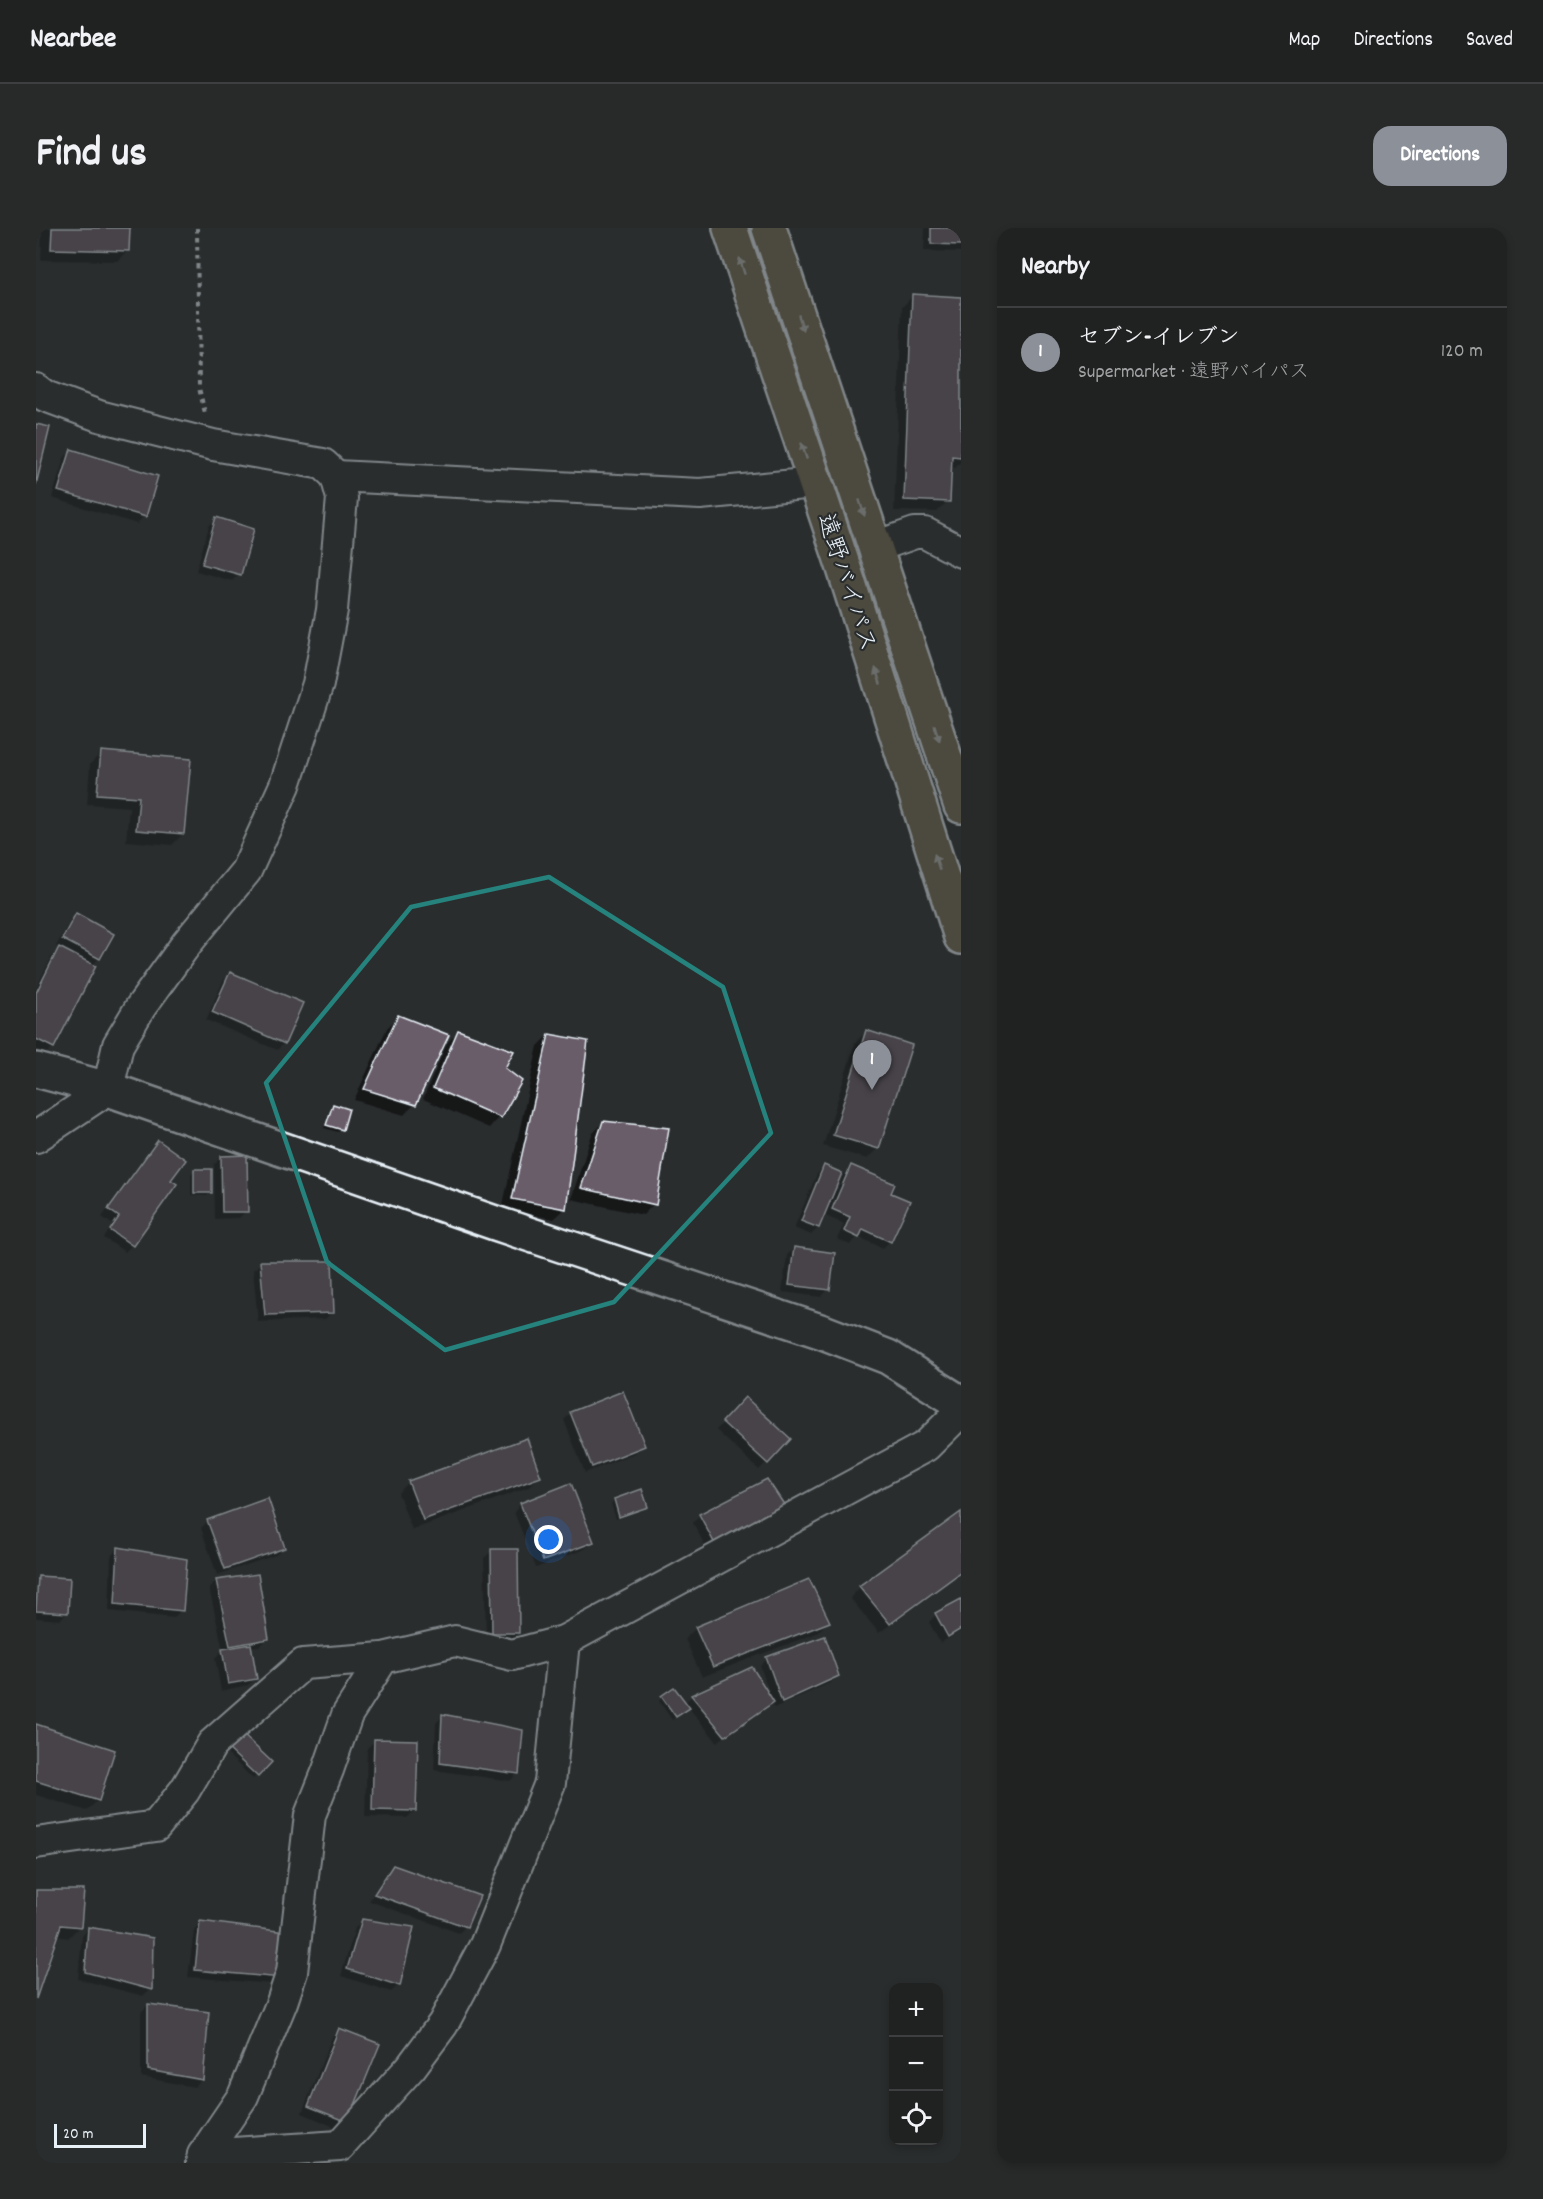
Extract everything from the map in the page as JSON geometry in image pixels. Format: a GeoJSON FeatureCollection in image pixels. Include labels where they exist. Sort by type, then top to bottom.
{"type":"FeatureCollection","features":[{"type":"Feature","properties":{"kind":"highway","name":"遠野バイパス"},"geometry":{"type":"LineString","coordinates":[[730,228],[815,483],[961,937]]}},
{"type":"Feature","properties":{"kind":"highway","name":"遠野バイパス"},"geometry":{"type":"LineString","coordinates":[[769,228],[961,806]]}},
{"type":"Feature","properties":{"kind":"street"},"geometry":{"type":"LineString","coordinates":[[36,389],[45,396],[99,416],[213,445],[323,464],[336,476],[342,498],[332,610],[318,684],[285,785],[246,871],[187,943],[140,1008],[118,1045],[108,1089],[36,1137]]}},
{"type":"Feature","properties":{"kind":"street"},"geometry":{"type":"LineString","coordinates":[[336,476],[700,494],[815,483]]}},
{"type":"Feature","properties":{"kind":"street"},"geometry":{"type":"LineString","coordinates":[[875,547],[915,533],[925,533],[961,552]]}},
{"type":"Feature","properties":{"kind":"street"},"geometry":{"type":"LineString","coordinates":[[36,1070],[108,1089],[495,1223],[823,1332],[888,1357],[961,1403]]}},
{"type":"Feature","properties":{"kind":"street"},"geometry":{"type":"LineString","coordinates":[[36,1843],[156,1826],[185,1790],[212,1744],[303,1664],[383,1658],[455,1641],[512,1655],[564,1641],[926,1446],[961,1411]]}},
{"type":"Feature","properties":{"kind":"street"},"geometry":{"type":"LineString","coordinates":[[202,2159],[340,2146],[411,2067],[443,2024],[485,1945],[550,1783],[564,1641]]}},
{"type":"Feature","properties":{"kind":"street"},"geometry":{"type":"LineString","coordinates":[[202,2159],[243,2096],[282,2002],[292,1972],[310,1815],[347,1715],[383,1658]]}},
{"type":"Feature","properties":{"kind":"path"},"geometry":{"type":"LineString","coordinates":[[197,228],[199,388],[213,445]]}},
{"type":"Feature","properties":{"kind":"highlighted area"},"geometry":{"type":"Polygon","coordinates":[[[549,877],[723,987],[771,1133],[614,1302],[445,1350],[327,1262],[266,1083],[411,907],[549,877]]]}},
{"type":"Feature","properties":{"kind":"building"},"geometry":{"type":"Polygon","coordinates":[[[52,228],[130,228],[129,251],[51,249],[52,228]]]}},
{"type":"Feature","properties":{"kind":"building"},"geometry":{"type":"Polygon","coordinates":[[[931,228],[961,228],[961,245],[931,244],[931,228]]]}},
{"type":"Feature","properties":{"kind":"building"},"geometry":{"type":"Polygon","coordinates":[[[912,294],[961,297],[961,457],[952,456],[950,502],[904,500],[912,294]]]}},
{"type":"Feature","properties":{"kind":"building"},"geometry":{"type":"Polygon","coordinates":[[[36,424],[50,427],[36,485],[36,424]]]}},
{"type":"Feature","properties":{"kind":"building"},"geometry":{"type":"Polygon","coordinates":[[[71,449],[158,476],[146,517],[58,491],[71,449]]]}},
{"type":"Feature","properties":{"kind":"building"},"geometry":{"type":"Polygon","coordinates":[[[216,517],[254,529],[241,575],[202,564],[216,517]]]}},
{"type":"Feature","properties":{"kind":"building"},"geometry":{"type":"Polygon","coordinates":[[[101,751],[191,759],[184,834],[136,830],[139,797],[97,794],[101,751]]]}},
{"type":"Feature","properties":{"kind":"building"},"geometry":{"type":"Polygon","coordinates":[[[76,913],[114,934],[100,959],[62,939],[76,913]]]}},
{"type":"Feature","properties":{"kind":"building"},"geometry":{"type":"Polygon","coordinates":[[[59,947],[96,966],[54,1048],[36,1039],[36,993],[59,947]]]}},
{"type":"Feature","properties":{"kind":"building"},"geometry":{"type":"Polygon","coordinates":[[[230,972],[303,1003],[285,1044],[212,1012],[230,972]]]}},
{"type":"Feature","properties":{"kind":"building"},"geometry":{"type":"Polygon","coordinates":[[[398,1015],[449,1035],[416,1105],[364,1089],[398,1015]]]}},
{"type":"Feature","properties":{"kind":"building"},"geometry":{"type":"Polygon","coordinates":[[[458,1030],[514,1051],[505,1068],[522,1081],[501,1118],[433,1088],[458,1030]]]}},
{"type":"Feature","properties":{"kind":"building"},"geometry":{"type":"Polygon","coordinates":[[[866,1030],[912,1045],[879,1149],[833,1135],[866,1030]]]}},
{"type":"Feature","properties":{"kind":"building"},"geometry":{"type":"Polygon","coordinates":[[[549,1034],[588,1041],[566,1209],[512,1199],[549,1034]]]}},
{"type":"Feature","properties":{"kind":"building"},"geometry":{"type":"Polygon","coordinates":[[[333,1104],[349,1109],[343,1130],[326,1125],[333,1104]]]}},
{"type":"Feature","properties":{"kind":"building"},"geometry":{"type":"Polygon","coordinates":[[[603,1121],[669,1128],[656,1205],[581,1188],[603,1121]]]}},
{"type":"Feature","properties":{"kind":"building"},"geometry":{"type":"Polygon","coordinates":[[[158,1140],[186,1160],[171,1180],[177,1184],[133,1246],[110,1230],[119,1217],[108,1209],[158,1140]]]}},
{"type":"Feature","properties":{"kind":"building"},"geometry":{"type":"Polygon","coordinates":[[[247,1155],[248,1212],[222,1212],[221,1156],[247,1155]]]}},
{"type":"Feature","properties":{"kind":"building"},"geometry":{"type":"Polygon","coordinates":[[[824,1165],[842,1173],[819,1228],[801,1221],[824,1165]]]}},
{"type":"Feature","properties":{"kind":"building"},"geometry":{"type":"Polygon","coordinates":[[[851,1165],[895,1184],[891,1193],[910,1201],[891,1242],[863,1229],[859,1238],[844,1231],[850,1217],[832,1209],[851,1165]]]}},
{"type":"Feature","properties":{"kind":"building"},"geometry":{"type":"Polygon","coordinates":[[[194,1169],[212,1169],[212,1193],[194,1193],[194,1169]]]}},
{"type":"Feature","properties":{"kind":"building"},"geometry":{"type":"Polygon","coordinates":[[[794,1247],[835,1253],[830,1290],[789,1285],[794,1247]]]}},
{"type":"Feature","properties":{"kind":"building"},"geometry":{"type":"Polygon","coordinates":[[[260,1261],[332,1261],[334,1313],[265,1315],[260,1261]]]}},
{"type":"Feature","properties":{"kind":"building"},"geometry":{"type":"Polygon","coordinates":[[[623,1391],[645,1446],[592,1467],[570,1412],[623,1391]]]}},
{"type":"Feature","properties":{"kind":"building"},"geometry":{"type":"Polygon","coordinates":[[[745,1397],[791,1439],[768,1464],[722,1422],[745,1397]]]}},
{"type":"Feature","properties":{"kind":"building"},"geometry":{"type":"Polygon","coordinates":[[[527,1438],[541,1477],[423,1520],[408,1481],[527,1438]]]}},
{"type":"Feature","properties":{"kind":"building"},"geometry":{"type":"Polygon","coordinates":[[[767,1479],[789,1512],[716,1546],[699,1514],[767,1479]]]}},
{"type":"Feature","properties":{"kind":"building"},"geometry":{"type":"Polygon","coordinates":[[[571,1483],[594,1542],[543,1561],[520,1503],[571,1483]]]}},
{"type":"Feature","properties":{"kind":"building"},"geometry":{"type":"Polygon","coordinates":[[[642,1489],[648,1507],[619,1517],[614,1499],[642,1489]]]}},
{"type":"Feature","properties":{"kind":"building"},"geometry":{"type":"Polygon","coordinates":[[[268,1498],[285,1548],[225,1569],[207,1520],[268,1498]]]}},
{"type":"Feature","properties":{"kind":"building"},"geometry":{"type":"Polygon","coordinates":[[[961,1512],[961,1572],[890,1624],[859,1586],[961,1512]]]}},
{"type":"Feature","properties":{"kind":"building"},"geometry":{"type":"Polygon","coordinates":[[[118,1547],[187,1559],[183,1611],[115,1604],[118,1547]]]}},
{"type":"Feature","properties":{"kind":"building"},"geometry":{"type":"Polygon","coordinates":[[[491,1549],[518,1549],[519,1633],[492,1633],[491,1549]]]}},
{"type":"Feature","properties":{"kind":"building"},"geometry":{"type":"Polygon","coordinates":[[[258,1574],[269,1639],[230,1646],[216,1580],[258,1574]]]}},
{"type":"Feature","properties":{"kind":"building"},"geometry":{"type":"Polygon","coordinates":[[[38,1576],[70,1578],[68,1613],[36,1611],[38,1576]]]}},
{"type":"Feature","properties":{"kind":"building"},"geometry":{"type":"Polygon","coordinates":[[[809,1579],[830,1622],[713,1667],[695,1627],[809,1579]]]}},
{"type":"Feature","properties":{"kind":"building"},"geometry":{"type":"Polygon","coordinates":[[[961,1599],[961,1629],[948,1637],[935,1613],[961,1599]]]}},
{"type":"Feature","properties":{"kind":"building"},"geometry":{"type":"Polygon","coordinates":[[[825,1636],[839,1676],[782,1702],[766,1657],[825,1636]]]}},
{"type":"Feature","properties":{"kind":"building"},"geometry":{"type":"Polygon","coordinates":[[[251,1644],[257,1679],[228,1684],[222,1649],[251,1644]]]}},
{"type":"Feature","properties":{"kind":"building"},"geometry":{"type":"Polygon","coordinates":[[[752,1667],[774,1702],[725,1736],[691,1695],[752,1667]]]}},
{"type":"Feature","properties":{"kind":"building"},"geometry":{"type":"Polygon","coordinates":[[[674,1687],[690,1708],[676,1717],[661,1696],[674,1687]]]}},
{"type":"Feature","properties":{"kind":"building"},"geometry":{"type":"Polygon","coordinates":[[[442,1714],[523,1730],[519,1774],[440,1763],[442,1714]]]}},
{"type":"Feature","properties":{"kind":"building"},"geometry":{"type":"Polygon","coordinates":[[[36,1724],[115,1750],[99,1801],[36,1781],[36,1724]]]}},
{"type":"Feature","properties":{"kind":"building"},"geometry":{"type":"Polygon","coordinates":[[[238,1730],[272,1762],[258,1777],[224,1745],[238,1730]]]}},
{"type":"Feature","properties":{"kind":"building"},"geometry":{"type":"Polygon","coordinates":[[[374,1739],[418,1740],[416,1811],[372,1810],[374,1739]]]}},
{"type":"Feature","properties":{"kind":"building"},"geometry":{"type":"Polygon","coordinates":[[[393,1865],[480,1896],[467,1927],[374,1894],[393,1865]]]}},
{"type":"Feature","properties":{"kind":"building"},"geometry":{"type":"Polygon","coordinates":[[[36,1890],[84,1890],[81,1927],[61,1925],[36,1999],[36,1890]]]}},
{"type":"Feature","properties":{"kind":"building"},"geometry":{"type":"Polygon","coordinates":[[[362,1919],[414,1927],[400,1986],[347,1969],[362,1919]]]}},
{"type":"Feature","properties":{"kind":"building"},"geometry":{"type":"Polygon","coordinates":[[[200,1921],[285,1932],[282,1978],[195,1970],[200,1921]]]}},
{"type":"Feature","properties":{"kind":"building"},"geometry":{"type":"Polygon","coordinates":[[[88,1927],[153,1938],[152,1990],[85,1972],[88,1927]]]}},
{"type":"Feature","properties":{"kind":"building"},"geometry":{"type":"Polygon","coordinates":[[[148,2004],[209,2012],[203,2080],[148,2070],[148,2004]]]}},
{"type":"Feature","properties":{"kind":"building"},"geometry":{"type":"Polygon","coordinates":[[[339,2028],[380,2044],[348,2122],[308,2106],[339,2028]]]}},
{"type":"Feature","properties":{"kind":"place","name":"セブン-イレブン"},"geometry":{"type":"Point","coordinates":[872,1090]}}]}
